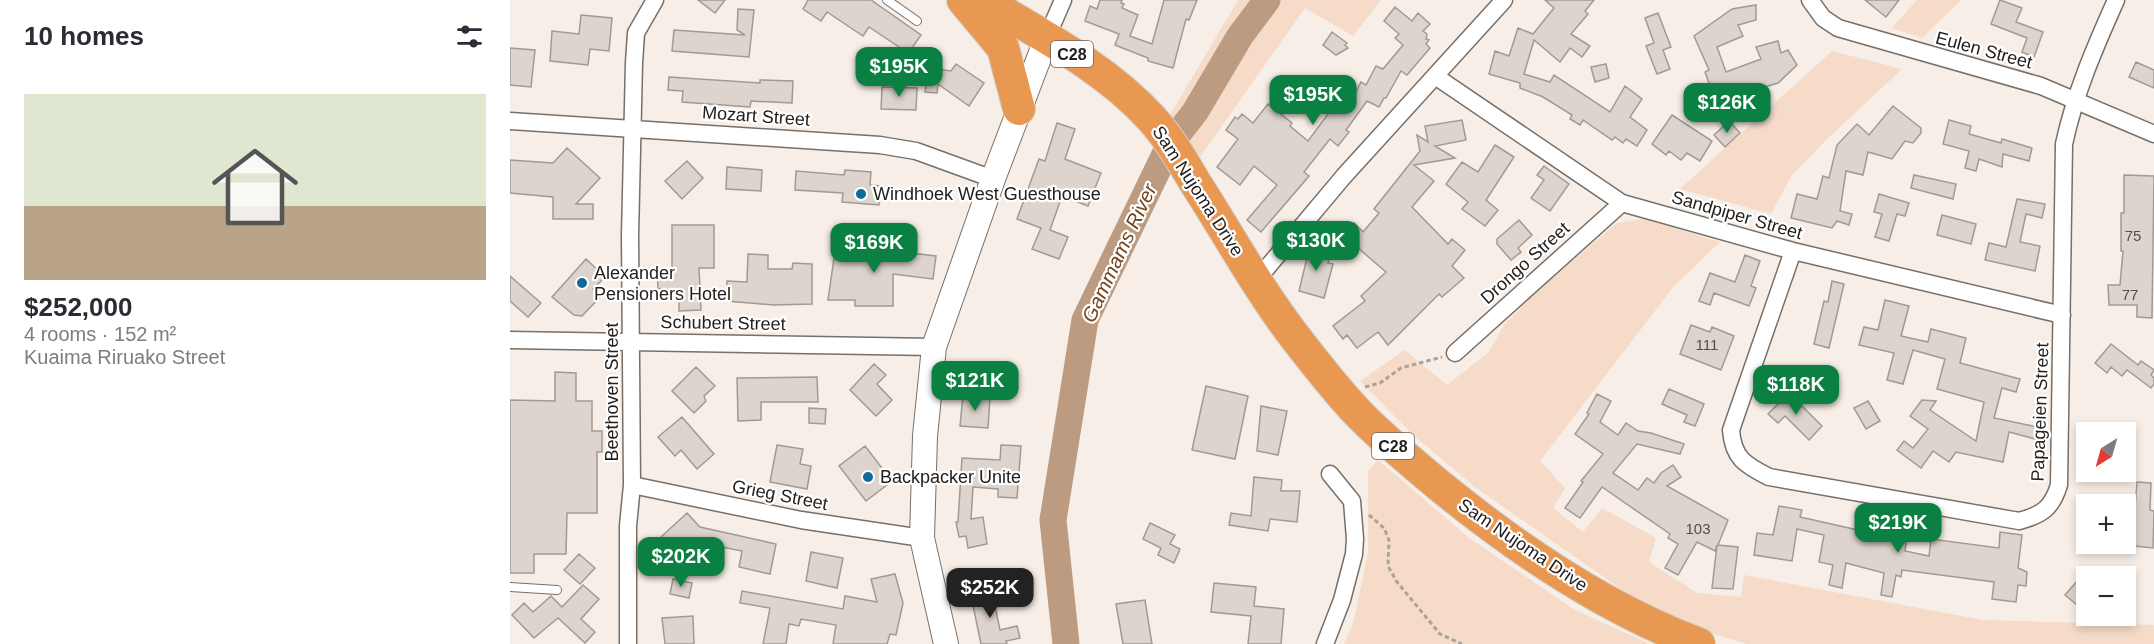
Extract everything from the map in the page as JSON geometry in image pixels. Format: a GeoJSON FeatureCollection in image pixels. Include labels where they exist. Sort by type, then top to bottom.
{"type":"FeatureCollection","features":[{"type":"Feature","properties":{"kind":"highway"},"geometry":{"type":"LineString","coordinates":[[963,0],[1003,48],[1019,109]]}},
{"type":"Feature","properties":{"kind":"highway","name":"Sam Nujoma Drive"},"geometry":{"type":"LineString","coordinates":[[983,0],[1047,37],[1104,76],[1152,120],[1176,153],[1255,282],[1339,391],[1385,440],[1460,503],[1553,569],[1606,600],[1699,644]]}},
{"type":"Feature","properties":{"kind":"street","name":"Beethoven Street"},"geometry":{"type":"LineString","coordinates":[[628,644],[628,526],[632,485],[630,236],[632,128],[636,33],[655,0]]}},
{"type":"Feature","properties":{"kind":"street"},"geometry":{"type":"LineString","coordinates":[[946,644],[922,538],[924,436],[934,347],[1019,109],[1063,0]]}},
{"type":"Feature","properties":{"kind":"street"},"geometry":{"type":"LineString","coordinates":[[1255,282],[1344,176],[1504,0]]}},
{"type":"Feature","properties":{"kind":"street","name":"Eulen Street"},"geometry":{"type":"LineString","coordinates":[[1810,0],[1823,18],[1847,32],[2041,86],[2154,134]]}},
{"type":"Feature","properties":{"kind":"street","name":"Papageien Street"},"geometry":{"type":"LineString","coordinates":[[1793,251],[1731,430],[1732,446],[1739,456],[1752,468],[1769,477],[2019,521],[2035,517],[2054,499],[2059,485],[2064,144],[2075,99],[2087,64],[2116,0]]}},
{"type":"Feature","properties":{"kind":"street","name":"Sandpiper Street"},"geometry":{"type":"LineString","coordinates":[[1435,76],[1622,203],[1793,251],[2062,315]]}},
{"type":"Feature","properties":{"kind":"street","name":"Mozart Street"},"geometry":{"type":"LineString","coordinates":[[510,121],[880,145],[916,151],[993,179]]}},
{"type":"Feature","properties":{"kind":"street","name":"Drongo Street"},"geometry":{"type":"LineString","coordinates":[[1455,353],[1622,203]]}},
{"type":"Feature","properties":{"kind":"street","name":"Schubert Street"},"geometry":{"type":"LineString","coordinates":[[510,340],[934,347]]}},
{"type":"Feature","properties":{"kind":"street"},"geometry":{"type":"LineString","coordinates":[[1325,644],[1342,600],[1354,554],[1352,501],[1330,474]]}},
{"type":"Feature","properties":{"kind":"street","name":"Grieg Street"},"geometry":{"type":"LineString","coordinates":[[632,485],[801,520],[922,538]]}},
{"type":"Feature","properties":{"kind":"lane"},"geometry":{"type":"LineString","coordinates":[[887,0],[917,21]]}},
{"type":"Feature","properties":{"kind":"lane"},"geometry":{"type":"LineString","coordinates":[[510,587],[557,590]]}},
{"type":"Feature","properties":{"kind":"path"},"geometry":{"type":"LineString","coordinates":[[1339,391],[1357,390],[1380,383],[1401,368],[1455,353]]}},
{"type":"Feature","properties":{"kind":"path"},"geometry":{"type":"LineString","coordinates":[[1352,501],[1384,528],[1389,540],[1388,566],[1397,582],[1440,634],[1462,644]]}},
{"type":"Feature","properties":{"kind":"shaded area"},"geometry":{"type":"Polygon","coordinates":[[[1238,0],[1381,0],[1353,36],[1305,8],[1200,157],[1170,115],[1238,0]]]}},
{"type":"Feature","properties":{"kind":"shaded area"},"geometry":{"type":"Polygon","coordinates":[[[1917,0],[1961,0],[1922,38],[1892,28],[1917,0]]]}},
{"type":"Feature","properties":{"kind":"shaded area"},"geometry":{"type":"Polygon","coordinates":[[[1832,51],[1902,69],[1792,175],[1771,214],[1680,189],[1832,51]]]}},
{"type":"Feature","properties":{"kind":"shaded area"},"geometry":{"type":"Polygon","coordinates":[[[1644,219],[1720,242],[1674,286],[1540,461],[1565,488],[1553,508],[1583,532],[1602,508],[1656,538],[1649,562],[1697,593],[1741,597],[1744,575],[1983,620],[2076,623],[2076,626],[2154,625],[2154,644],[1747,644],[1707,632],[1641,603],[1475,487],[1413,435],[1360,381],[1405,350],[1447,385],[1489,352],[1504,325],[1535,293],[1617,223],[1644,219]]]}},
{"type":"Feature","properties":{"kind":"shaded area"},"geometry":{"type":"Polygon","coordinates":[[[1378,460],[1469,538],[1575,610],[1650,644],[1344,644],[1353,624],[1368,553],[1368,471],[1378,460]]]}},
{"type":"Feature","properties":{"kind":"building"},"geometry":{"type":"Polygon","coordinates":[[[698,0],[725,0],[715,13],[698,0]]]}},
{"type":"Feature","properties":{"kind":"building"},"geometry":{"type":"Polygon","coordinates":[[[808,0],[871,0],[921,35],[910,51],[905,51],[869,27],[863,36],[827,12],[821,21],[803,9],[808,0]]]}},
{"type":"Feature","properties":{"kind":"building"},"geometry":{"type":"Polygon","coordinates":[[[1100,0],[1122,0],[1121,3],[1124,4],[1122,8],[1138,15],[1130,36],[1152,44],[1164,0],[1197,0],[1189,20],[1186,19],[1173,68],[1148,61],[1148,58],[1115,45],[1119,34],[1085,21],[1090,6],[1097,9],[1100,0]]]}},
{"type":"Feature","properties":{"kind":"building"},"geometry":{"type":"Polygon","coordinates":[[[1545,0],[1594,0],[1585,11],[1588,14],[1571,34],[1590,46],[1582,57],[1570,48],[1560,62],[1534,40],[1524,74],[1550,82],[1554,75],[1610,112],[1625,86],[1642,99],[1630,117],[1647,130],[1637,146],[1626,139],[1623,143],[1615,137],[1612,140],[1583,120],[1580,125],[1570,119],[1572,115],[1543,97],[1520,88],[1520,83],[1489,74],[1495,51],[1509,56],[1518,28],[1533,34],[1554,8],[1545,0]]]}},
{"type":"Feature","properties":{"kind":"building"},"geometry":{"type":"Polygon","coordinates":[[[1865,0],[1899,0],[1886,17],[1865,0]]]}},
{"type":"Feature","properties":{"kind":"building"},"geometry":{"type":"Polygon","coordinates":[[[2000,0],[2022,8],[2016,22],[2043,32],[2034,57],[2022,52],[2027,38],[1991,24],[2000,0]]]}},
{"type":"Feature","properties":{"kind":"building"},"geometry":{"type":"Polygon","coordinates":[[[1756,5],[1756,20],[1738,25],[1743,36],[1717,47],[1726,72],[1761,59],[1756,47],[1778,41],[1781,53],[1788,50],[1797,65],[1778,83],[1735,96],[1736,98],[1717,105],[1705,72],[1709,70],[1694,36],[1732,9],[1756,5]]]}},
{"type":"Feature","properties":{"kind":"building"},"geometry":{"type":"Polygon","coordinates":[[[1395,7],[1412,21],[1418,13],[1430,24],[1423,31],[1427,34],[1426,39],[1429,40],[1426,44],[1430,48],[1407,75],[1401,71],[1379,107],[1367,101],[1346,130],[1349,132],[1338,146],[1330,139],[1304,172],[1309,176],[1261,232],[1247,220],[1277,185],[1254,166],[1240,185],[1217,167],[1238,139],[1226,130],[1235,117],[1238,119],[1242,114],[1253,123],[1268,104],[1292,123],[1290,126],[1308,141],[1337,102],[1347,109],[1361,82],[1366,85],[1376,66],[1383,69],[1403,45],[1395,38],[1399,34],[1384,21],[1395,7]]]}},
{"type":"Feature","properties":{"kind":"building"},"geometry":{"type":"Polygon","coordinates":[[[738,9],[754,10],[749,57],[672,51],[674,30],[745,35],[737,30],[738,9]]]}},
{"type":"Feature","properties":{"kind":"building"},"geometry":{"type":"Polygon","coordinates":[[[1658,13],[1671,47],[1663,50],[1670,69],[1657,74],[1646,46],[1654,43],[1645,18],[1658,13]]]}},
{"type":"Feature","properties":{"kind":"building"},"geometry":{"type":"Polygon","coordinates":[[[581,15],[612,18],[609,51],[590,49],[588,65],[550,61],[552,31],[579,34],[581,15]]]}},
{"type":"Feature","properties":{"kind":"building"},"geometry":{"type":"Polygon","coordinates":[[[1332,32],[1347,43],[1345,45],[1348,48],[1336,55],[1323,45],[1332,32]]]}},
{"type":"Feature","properties":{"kind":"building"},"geometry":{"type":"Polygon","coordinates":[[[510,48],[535,50],[531,87],[510,85],[510,48]]]}},
{"type":"Feature","properties":{"kind":"building"},"geometry":{"type":"Polygon","coordinates":[[[2136,62],[2154,70],[2154,88],[2129,77],[2136,62]]]}},
{"type":"Feature","properties":{"kind":"building"},"geometry":{"type":"Polygon","coordinates":[[[956,64],[984,83],[969,106],[938,84],[937,93],[925,92],[928,68],[951,71],[956,64]]]}},
{"type":"Feature","properties":{"kind":"building"},"geometry":{"type":"Polygon","coordinates":[[[1606,64],[1609,78],[1595,82],[1591,67],[1606,64]]]}},
{"type":"Feature","properties":{"kind":"building"},"geometry":{"type":"Polygon","coordinates":[[[669,77],[760,83],[760,80],[793,81],[792,103],[751,101],[750,107],[682,102],[683,91],[668,90],[669,77]]]}},
{"type":"Feature","properties":{"kind":"building"},"geometry":{"type":"Polygon","coordinates":[[[882,87],[917,88],[916,110],[881,109],[882,87]]]}},
{"type":"Feature","properties":{"kind":"building"},"geometry":{"type":"Polygon","coordinates":[[[1893,106],[1921,128],[1921,133],[1913,143],[1905,141],[1892,159],[1868,152],[1863,175],[1846,171],[1840,211],[1852,214],[1849,225],[1837,221],[1832,228],[1791,218],[1797,194],[1817,199],[1823,176],[1829,178],[1837,145],[1857,124],[1869,135],[1893,106]]]}},
{"type":"Feature","properties":{"kind":"building"},"geometry":{"type":"Polygon","coordinates":[[[1672,115],[1712,141],[1700,161],[1687,153],[1681,160],[1669,151],[1666,155],[1652,144],[1672,115]]]}},
{"type":"Feature","properties":{"kind":"building"},"geometry":{"type":"Polygon","coordinates":[[[1462,120],[1466,140],[1435,146],[1455,158],[1414,165],[1434,181],[1412,207],[1448,244],[1452,239],[1465,250],[1452,266],[1464,278],[1442,297],[1439,294],[1388,345],[1378,332],[1357,348],[1347,335],[1343,339],[1333,326],[1365,301],[1361,296],[1386,272],[1344,236],[1354,223],[1363,232],[1379,213],[1374,209],[1420,151],[1417,135],[1428,142],[1425,126],[1462,120]]]}},
{"type":"Feature","properties":{"kind":"building"},"geometry":{"type":"Polygon","coordinates":[[[1949,120],[1971,126],[1969,134],[2001,143],[2002,139],[2032,148],[2029,161],[2003,154],[2002,167],[1979,159],[1976,171],[1965,168],[1969,151],[1943,144],[1949,120]]]}},
{"type":"Feature","properties":{"kind":"building"},"geometry":{"type":"Polygon","coordinates":[[[1729,121],[1740,133],[1725,147],[1714,135],[1729,121]]]}},
{"type":"Feature","properties":{"kind":"building"},"geometry":{"type":"Polygon","coordinates":[[[1057,123],[1075,129],[1065,159],[1101,173],[1088,206],[1062,196],[1050,230],[1068,237],[1059,259],[1032,249],[1041,228],[1017,219],[1039,159],[1045,161],[1057,123]]]}},
{"type":"Feature","properties":{"kind":"building"},"geometry":{"type":"Polygon","coordinates":[[[1495,145],[1514,157],[1486,200],[1498,210],[1485,226],[1462,209],[1468,202],[1446,184],[1462,162],[1478,172],[1495,145]]]}},
{"type":"Feature","properties":{"kind":"building"},"geometry":{"type":"Polygon","coordinates":[[[567,148],[600,178],[576,204],[593,204],[593,219],[553,219],[553,197],[510,193],[510,160],[553,163],[567,148]]]}},
{"type":"Feature","properties":{"kind":"building"},"geometry":{"type":"Polygon","coordinates":[[[687,161],[703,178],[682,199],[665,181],[687,161]]]}},
{"type":"Feature","properties":{"kind":"building"},"geometry":{"type":"Polygon","coordinates":[[[1544,166],[1569,184],[1550,211],[1531,198],[1544,180],[1537,175],[1544,166]]]}},
{"type":"Feature","properties":{"kind":"building"},"geometry":{"type":"Polygon","coordinates":[[[727,167],[762,170],[761,191],[726,189],[727,167]]]}},
{"type":"Feature","properties":{"kind":"building"},"geometry":{"type":"Polygon","coordinates":[[[845,170],[871,172],[870,185],[881,186],[879,205],[842,202],[843,193],[795,190],[796,171],[844,175],[845,170]]]}},
{"type":"Feature","properties":{"kind":"building"},"geometry":{"type":"Polygon","coordinates":[[[1914,175],[1956,184],[1953,199],[1911,188],[1914,175]]]}},
{"type":"Feature","properties":{"kind":"building"},"geometry":{"type":"Polygon","coordinates":[[[2124,175],[2154,176],[2152,318],[2137,317],[2137,305],[2109,305],[2108,285],[2120,285],[2124,175]]]}},
{"type":"Feature","properties":{"kind":"building"},"geometry":{"type":"Polygon","coordinates":[[[1879,194],[1909,203],[1905,216],[1897,214],[1889,241],[1875,237],[1882,214],[1874,212],[1879,194]]]}},
{"type":"Feature","properties":{"kind":"building"},"geometry":{"type":"Polygon","coordinates":[[[2017,199],[2045,204],[2042,218],[2026,214],[2020,242],[2040,246],[2035,271],[1985,260],[1989,243],[2006,247],[2017,199]]]}},
{"type":"Feature","properties":{"kind":"building"},"geometry":{"type":"Polygon","coordinates":[[[1942,215],[1976,224],[1971,244],[1937,235],[1942,215]]]}},
{"type":"Feature","properties":{"kind":"building"},"geometry":{"type":"Polygon","coordinates":[[[1519,220],[1532,235],[1518,248],[1521,252],[1511,260],[1497,244],[1497,239],[1519,220]]]}},
{"type":"Feature","properties":{"kind":"building"},"geometry":{"type":"Polygon","coordinates":[[[672,225],[714,225],[714,268],[699,268],[701,310],[679,311],[679,289],[658,289],[657,270],[672,269],[672,225]]]}},
{"type":"Feature","properties":{"kind":"building"},"geometry":{"type":"Polygon","coordinates":[[[836,244],[936,256],[933,279],[893,274],[893,306],[855,306],[855,300],[828,300],[836,244]]]}},
{"type":"Feature","properties":{"kind":"building"},"geometry":{"type":"Polygon","coordinates":[[[1306,246],[1331,253],[1328,263],[1333,264],[1324,298],[1299,291],[1307,258],[1304,258],[1306,246]]]}},
{"type":"Feature","properties":{"kind":"building"},"geometry":{"type":"Polygon","coordinates":[[[748,254],[768,255],[768,269],[792,269],[793,263],[812,264],[812,304],[774,305],[727,301],[727,281],[747,282],[748,254]]]}},
{"type":"Feature","properties":{"kind":"building"},"geometry":{"type":"Polygon","coordinates":[[[1745,255],[1760,261],[1751,286],[1756,288],[1749,306],[1714,293],[1710,305],[1699,301],[1710,273],[1735,282],[1745,255]]]}},
{"type":"Feature","properties":{"kind":"building","name":"Alexander Pensioners Hotel"},"geometry":{"type":"Polygon","coordinates":[[[586,259],[605,277],[593,289],[601,296],[582,316],[574,315],[552,297],[586,259]]]}},
{"type":"Feature","properties":{"kind":"building"},"geometry":{"type":"Polygon","coordinates":[[[510,276],[541,303],[528,317],[510,301],[510,276]]]}},
{"type":"Feature","properties":{"kind":"building"},"geometry":{"type":"Polygon","coordinates":[[[1832,281],[1844,284],[1829,348],[1814,344],[1824,301],[1828,302],[1832,281]]]}},
{"type":"Feature","properties":{"kind":"building"},"geometry":{"type":"Polygon","coordinates":[[[1885,300],[1909,306],[1901,336],[1928,342],[1931,329],[1966,338],[1960,363],[2020,379],[2016,392],[2002,388],[1994,418],[2038,427],[2035,439],[2009,432],[2003,462],[1956,452],[1949,462],[1933,451],[1921,468],[1897,450],[1904,441],[1913,448],[1928,429],[1910,416],[1922,400],[1936,401],[1930,410],[1976,441],[1984,402],[1937,389],[1945,359],[1913,350],[1903,384],[1887,380],[1894,353],[1859,345],[1864,327],[1878,330],[1885,300]]]}},
{"type":"Feature","properties":{"kind":"building"},"geometry":{"type":"Polygon","coordinates":[[[1691,325],[1710,332],[1712,327],[1734,336],[1721,370],[1680,354],[1691,325]]]}},
{"type":"Feature","properties":{"kind":"building"},"geometry":{"type":"Polygon","coordinates":[[[2111,344],[2138,365],[2141,361],[2154,370],[2151,375],[2154,378],[2154,384],[2151,388],[2127,370],[2122,376],[2111,367],[2107,373],[2095,363],[2111,344]]]}},
{"type":"Feature","properties":{"kind":"building"},"geometry":{"type":"Polygon","coordinates":[[[874,364],[886,375],[877,384],[892,400],[876,416],[850,390],[874,364]]]}},
{"type":"Feature","properties":{"kind":"building"},"geometry":{"type":"Polygon","coordinates":[[[696,367],[715,386],[704,396],[706,401],[694,413],[672,391],[696,367]]]}},
{"type":"Feature","properties":{"kind":"building"},"geometry":{"type":"Polygon","coordinates":[[[555,372],[576,373],[576,401],[592,401],[592,431],[602,431],[602,452],[597,452],[597,513],[567,513],[566,554],[534,554],[534,573],[510,573],[510,400],[555,401],[555,372]]]}},
{"type":"Feature","properties":{"kind":"building"},"geometry":{"type":"Polygon","coordinates":[[[817,377],[818,402],[761,402],[761,420],[738,421],[737,378],[817,377]]]}},
{"type":"Feature","properties":{"kind":"building"},"geometry":{"type":"Polygon","coordinates":[[[1206,386],[1248,396],[1235,459],[1192,450],[1206,386]]]}},
{"type":"Feature","properties":{"kind":"building"},"geometry":{"type":"Polygon","coordinates":[[[1669,389],[1704,404],[1695,426],[1684,422],[1687,415],[1662,404],[1669,389]]]}},
{"type":"Feature","properties":{"kind":"building"},"geometry":{"type":"Polygon","coordinates":[[[1789,393],[1822,426],[1809,440],[1785,416],[1778,423],[1768,414],[1789,393]]]}},
{"type":"Feature","properties":{"kind":"building"},"geometry":{"type":"Polygon","coordinates":[[[1597,394],[1611,401],[1600,422],[1618,435],[1626,423],[1638,431],[1684,444],[1680,454],[1637,444],[1613,473],[1638,490],[1647,478],[1654,483],[1661,473],[1673,465],[1681,477],[1667,486],[1728,520],[1718,545],[1738,547],[1733,589],[1712,588],[1717,545],[1715,551],[1697,542],[1678,575],[1665,568],[1678,544],[1668,538],[1670,534],[1602,487],[1580,518],[1565,508],[1583,482],[1581,481],[1603,454],[1575,434],[1589,414],[1587,413],[1597,394]]]}},
{"type":"Feature","properties":{"kind":"building"},"geometry":{"type":"Polygon","coordinates":[[[963,395],[990,397],[988,428],[960,426],[963,395]]]}},
{"type":"Feature","properties":{"kind":"building"},"geometry":{"type":"Polygon","coordinates":[[[1868,401],[1880,421],[1866,429],[1854,408],[1868,401]]]}},
{"type":"Feature","properties":{"kind":"building"},"geometry":{"type":"Polygon","coordinates":[[[1261,406],[1287,411],[1278,455],[1257,451],[1261,406]]]}},
{"type":"Feature","properties":{"kind":"building"},"geometry":{"type":"Polygon","coordinates":[[[809,408],[826,409],[825,424],[809,423],[809,408]]]}},
{"type":"Feature","properties":{"kind":"building"},"geometry":{"type":"Polygon","coordinates":[[[682,417],[714,454],[697,469],[681,450],[675,456],[658,437],[682,417]]]}},
{"type":"Feature","properties":{"kind":"building"},"geometry":{"type":"Polygon","coordinates":[[[777,445],[803,449],[800,464],[811,466],[807,489],[770,482],[777,445]]]}},
{"type":"Feature","properties":{"kind":"building"},"geometry":{"type":"Polygon","coordinates":[[[1001,445],[1021,446],[1017,498],[998,497],[998,489],[973,487],[971,519],[983,517],[987,544],[968,548],[966,536],[959,537],[956,522],[958,522],[962,458],[1000,460],[1001,445]]]}},
{"type":"Feature","properties":{"kind":"building"},"geometry":{"type":"Polygon","coordinates":[[[865,446],[892,481],[866,501],[839,466],[865,446]]]}},
{"type":"Feature","properties":{"kind":"building"},"geometry":{"type":"Polygon","coordinates":[[[1254,477],[1282,480],[1281,491],[1300,491],[1297,522],[1270,519],[1268,531],[1229,525],[1231,513],[1251,516],[1254,477]]]}},
{"type":"Feature","properties":{"kind":"building"},"geometry":{"type":"Polygon","coordinates":[[[2137,482],[2151,483],[2150,510],[2154,511],[2153,548],[2136,546],[2137,482]]]}},
{"type":"Feature","properties":{"kind":"building"},"geometry":{"type":"Polygon","coordinates":[[[1779,506],[1802,510],[1800,517],[1876,534],[1878,524],[1908,528],[1905,551],[1929,556],[1931,539],[1999,548],[2000,532],[2022,535],[2018,568],[2027,572],[2026,586],[2018,585],[2016,602],[1992,599],[1994,582],[1902,570],[1901,577],[1896,575],[1892,597],[1881,595],[1884,573],[1846,563],[1842,588],[1829,585],[1833,565],[1819,562],[1824,535],[1797,529],[1792,561],[1754,555],[1757,533],[1773,535],[1779,506]]]}},
{"type":"Feature","properties":{"kind":"building"},"geometry":{"type":"Polygon","coordinates":[[[687,513],[700,527],[776,544],[770,574],[739,567],[742,551],[712,545],[689,567],[661,537],[687,513]]]}},
{"type":"Feature","properties":{"kind":"building"},"geometry":{"type":"Polygon","coordinates":[[[1150,523],[1175,535],[1170,544],[1180,549],[1174,563],[1158,555],[1161,548],[1143,539],[1150,523]]]}},
{"type":"Feature","properties":{"kind":"building"},"geometry":{"type":"Polygon","coordinates":[[[811,552],[843,558],[837,588],[806,581],[811,552]]]}},
{"type":"Feature","properties":{"kind":"building"},"geometry":{"type":"Polygon","coordinates":[[[579,554],[595,568],[580,584],[564,570],[579,554]]]}},
{"type":"Feature","properties":{"kind":"building"},"geometry":{"type":"Polygon","coordinates":[[[895,574],[903,603],[896,635],[890,634],[887,644],[833,644],[836,625],[801,619],[799,626],[789,624],[786,644],[763,644],[770,608],[740,603],[742,591],[843,609],[845,596],[877,602],[871,579],[895,574]]]}},
{"type":"Feature","properties":{"kind":"building"},"geometry":{"type":"Polygon","coordinates":[[[673,579],[692,583],[689,598],[670,594],[673,579]]]}},
{"type":"Feature","properties":{"kind":"building"},"geometry":{"type":"Polygon","coordinates":[[[2076,582],[2076,604],[2065,595],[2076,582]]]}},
{"type":"Feature","properties":{"kind":"building"},"geometry":{"type":"Polygon","coordinates":[[[1214,583],[1256,587],[1254,606],[1284,609],[1281,644],[1248,644],[1251,616],[1211,612],[1214,583]]]}},
{"type":"Feature","properties":{"kind":"building"},"geometry":{"type":"Polygon","coordinates":[[[583,585],[599,599],[581,619],[595,632],[585,643],[558,618],[534,638],[512,615],[524,603],[533,612],[551,596],[562,607],[583,585]]]}},
{"type":"Feature","properties":{"kind":"building"},"geometry":{"type":"Polygon","coordinates":[[[991,587],[1000,630],[1017,626],[1020,638],[1006,641],[1007,644],[981,644],[970,591],[991,587]]]}},
{"type":"Feature","properties":{"kind":"building"},"geometry":{"type":"Polygon","coordinates":[[[1145,600],[1152,644],[1123,644],[1116,604],[1145,600]]]}},
{"type":"Feature","properties":{"kind":"building"},"geometry":{"type":"Polygon","coordinates":[[[693,616],[694,644],[665,644],[662,618],[693,616]]]}},
{"type":"Feature","properties":{"kind":"waterway","name":"Gammams River"},"geometry":{"type":"LineString","coordinates":[[1066,644],[1053,520],[1085,320],[1170,144],[1195,112],[1240,36],[1267,0]]}},
{"type":"Feature","properties":{"kind":"place","name":"Windhoek West Guesthouse"},"geometry":{"type":"Point","coordinates":[861,194]}},
{"type":"Feature","properties":{"kind":"place","name":"Alexander Pensioners Hotel"},"geometry":{"type":"Point","coordinates":[582,283]}},
{"type":"Feature","properties":{"kind":"place","name":"Backpacker Unite"},"geometry":{"type":"Point","coordinates":[868,477]}}]}
